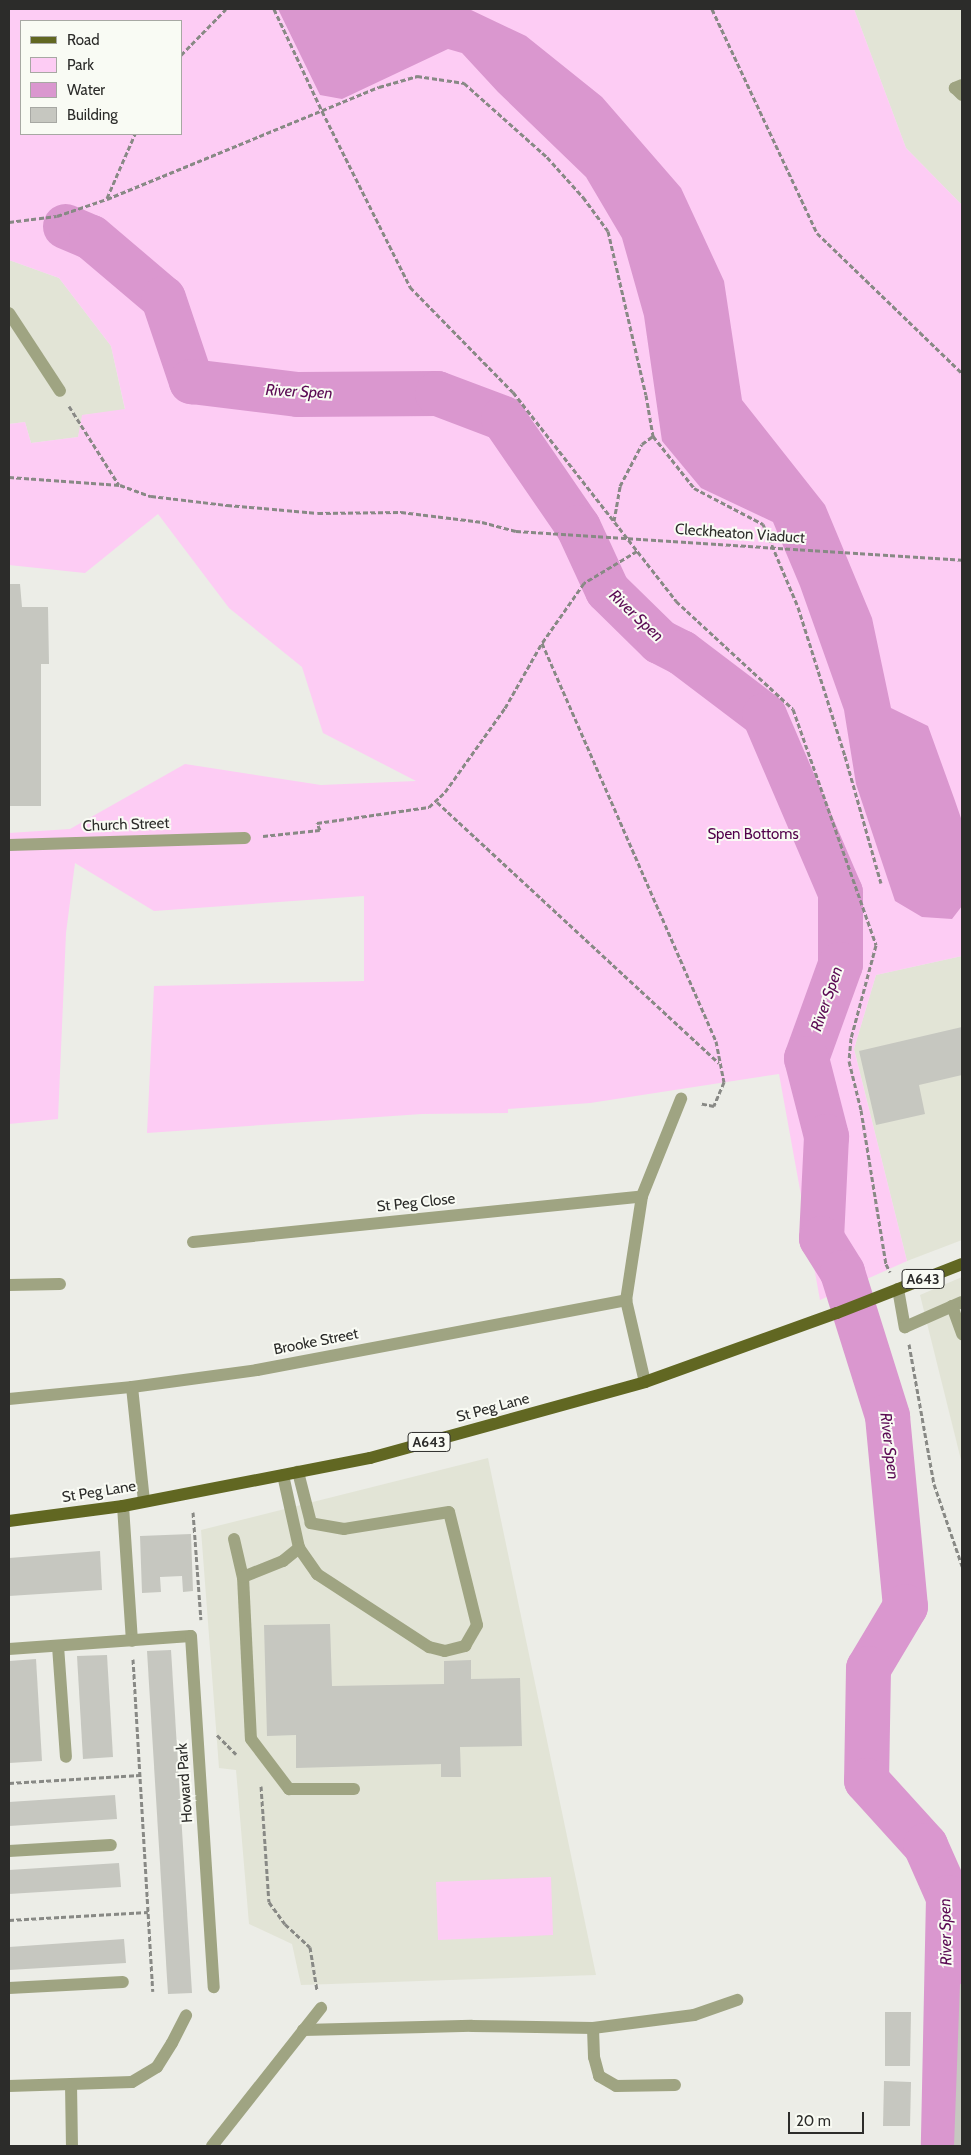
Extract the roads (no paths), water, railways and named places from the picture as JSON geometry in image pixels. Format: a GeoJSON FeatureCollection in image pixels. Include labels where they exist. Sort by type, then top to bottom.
{"type":"FeatureCollection","features":[{"type":"Feature","properties":{"kind":"main road","name":"A643"},"geometry":{"type":"LineString","coordinates":[[898,1289],[962,1264]]}},
{"type":"Feature","properties":{"kind":"main road","name":"St Peg Lane"},"geometry":{"type":"LineString","coordinates":[[9,1521],[123,1506],[370,1458],[645,1382],[898,1289]]}},
{"type":"Feature","properties":{"kind":"street"},"geometry":{"type":"LineString","coordinates":[[962,84],[955,88],[962,95]]}},
{"type":"Feature","properties":{"kind":"street"},"geometry":{"type":"LineString","coordinates":[[9,314],[60,391]]}},
{"type":"Feature","properties":{"kind":"street","name":"Church Street"},"geometry":{"type":"LineString","coordinates":[[9,845],[245,838]]}},
{"type":"Feature","properties":{"kind":"street"},"geometry":{"type":"LineString","coordinates":[[645,1382],[626,1300],[642,1196],[681,1100]]}},
{"type":"Feature","properties":{"kind":"street","name":"St Peg Close"},"geometry":{"type":"LineString","coordinates":[[193,1242],[642,1196]]}},
{"type":"Feature","properties":{"kind":"street"},"geometry":{"type":"LineString","coordinates":[[9,1284],[60,1284]]}},
{"type":"Feature","properties":{"kind":"street"},"geometry":{"type":"LineString","coordinates":[[898,1289],[906,1327],[957,1304],[962,1334]]}},
{"type":"Feature","properties":{"kind":"street","name":"Brooke Street"},"geometry":{"type":"LineString","coordinates":[[9,1399],[132,1387],[257,1370],[626,1300]]}},
{"type":"Feature","properties":{"kind":"street"},"geometry":{"type":"LineString","coordinates":[[132,1387],[144,1501]]}},
{"type":"Feature","properties":{"kind":"street"},"geometry":{"type":"LineString","coordinates":[[283,1475],[299,1548],[317,1574],[429,1647],[445,1651],[465,1646],[477,1625],[449,1512],[344,1529],[311,1523],[298,1472]]}},
{"type":"Feature","properties":{"kind":"street"},"geometry":{"type":"LineString","coordinates":[[9,1649],[132,1641],[123,1506]]}},
{"type":"Feature","properties":{"kind":"street"},"geometry":{"type":"LineString","coordinates":[[234,1540],[243,1577],[250,1739],[290,1789],[354,1789]]}},
{"type":"Feature","properties":{"kind":"street"},"geometry":{"type":"LineString","coordinates":[[243,1577],[283,1561],[299,1548]]}},
{"type":"Feature","properties":{"kind":"street","name":"Howard Park"},"geometry":{"type":"LineString","coordinates":[[132,1641],[191,1636],[214,1987]]}},
{"type":"Feature","properties":{"kind":"street"},"geometry":{"type":"LineString","coordinates":[[58,1646],[66,1757]]}},
{"type":"Feature","properties":{"kind":"street"},"geometry":{"type":"LineString","coordinates":[[9,1851],[110,1845]]}},
{"type":"Feature","properties":{"kind":"street"},"geometry":{"type":"LineString","coordinates":[[9,1988],[123,1982]]}},
{"type":"Feature","properties":{"kind":"street"},"geometry":{"type":"LineString","coordinates":[[303,2030],[472,2026],[593,2028],[694,2015],[737,2000]]}},
{"type":"Feature","properties":{"kind":"street"},"geometry":{"type":"LineString","coordinates":[[212,2146],[320,2008]]}},
{"type":"Feature","properties":{"kind":"street"},"geometry":{"type":"LineString","coordinates":[[9,2086],[132,2082],[157,2067],[186,2015]]}},
{"type":"Feature","properties":{"kind":"street"},"geometry":{"type":"LineString","coordinates":[[593,2028],[594,2056],[599,2076],[616,2086],[675,2085]]}},
{"type":"Feature","properties":{"kind":"street"},"geometry":{"type":"LineString","coordinates":[[71,2084],[72,2146]]}},
{"type":"Feature","properties":{"kind":"water"},"geometry":{"type":"Polygon","coordinates":[[[278,9],[469,9],[526,36],[602,97],[681,188],[724,281],[742,400],[825,505],[872,618],[891,708],[928,726],[962,821],[962,906],[952,919],[922,917],[895,901],[856,784],[844,710],[800,586],[773,522],[701,488],[662,441],[644,316],[622,238],[586,177],[498,92],[462,53],[448,49],[342,99],[320,95],[278,9]]]}},
{"type":"Feature","properties":{"kind":"waterway","name":"River Spen"},"geometry":{"type":"LineString","coordinates":[[65,226],[91,237],[163,298],[191,381],[297,394],[437,393],[503,418],[578,527],[607,590],[659,641],[681,652],[764,715],[840,892],[840,964],[806,1058],[826,1136],[821,1238],[842,1272],[887,1416],[905,1606],[868,1668],[866,1780],[925,1845],[948,1897],[943,2146]]}},
{"type":"Feature","properties":{"kind":"park label","name":"Spen Bottoms"},"geometry":{"type":"Point","coordinates":[753,835]}}]}
